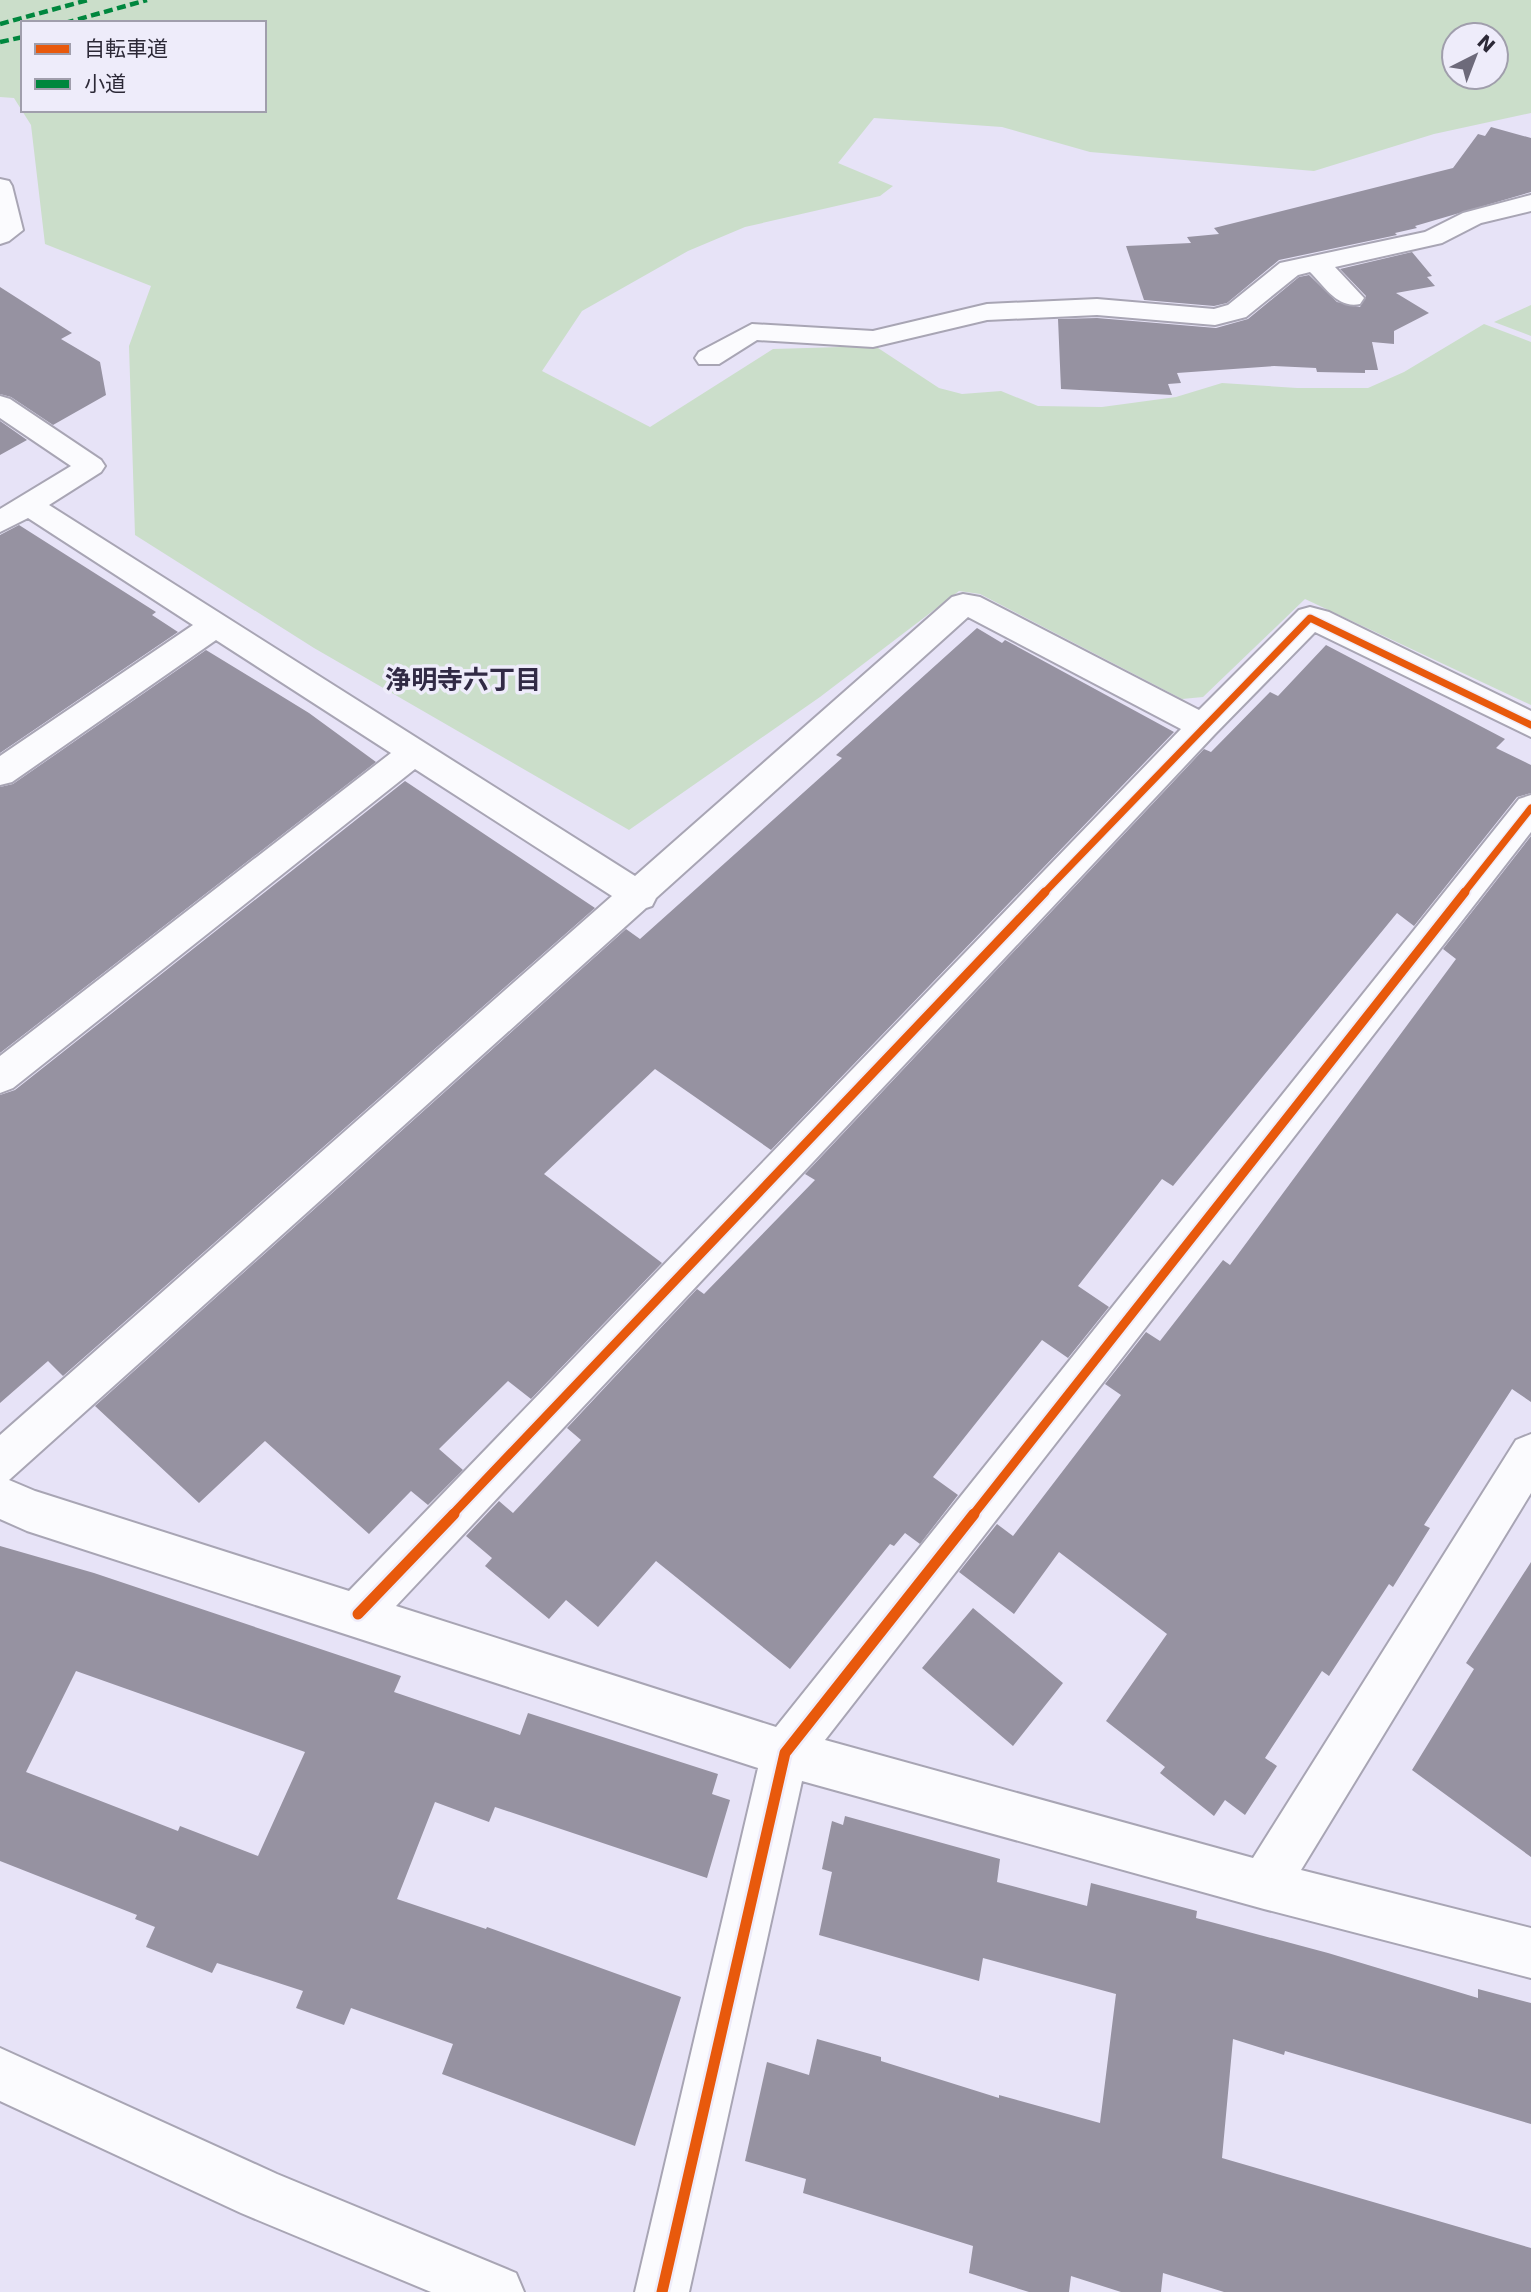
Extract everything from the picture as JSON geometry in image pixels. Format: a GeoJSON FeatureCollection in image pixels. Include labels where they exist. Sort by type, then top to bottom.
{"type":"FeatureCollection","features":[{"type":"Feature","properties":{"kind":"street"},"geometry":{"type":"LineString","coordinates":[[0,186],[10,230],[0,236]]}},
{"type":"Feature","properties":{"kind":"street"},"geometry":{"type":"LineString","coordinates":[[709,358],[752,332],[873,339],[987,312],[1097,307],[1215,317],[1237,311],[1289,269],[1433,238],[1472,218],[1521,205],[1531,227]]}},
{"type":"Feature","properties":{"kind":"street"},"geometry":{"type":"LineString","coordinates":[[1316,263],[1351,298]]}},
{"type":"Feature","properties":{"kind":"street"},"geometry":{"type":"LineString","coordinates":[[0,405],[91,466],[0,522]]}},
{"type":"Feature","properties":{"kind":"street"},"geometry":{"type":"LineString","coordinates":[[28,505],[640,896]]}},
{"type":"Feature","properties":{"kind":"street"},"geometry":{"type":"LineString","coordinates":[[0,1463],[640,896],[964,604],[969,604],[1203,726]]}},
{"type":"Feature","properties":{"kind":"street"},"geometry":{"type":"LineString","coordinates":[[358,1614],[1203,726],[1310,618],[1531,725]]}},
{"type":"Feature","properties":{"kind":"street"},"geometry":{"type":"LineString","coordinates":[[0,774],[215,625]]}},
{"type":"Feature","properties":{"kind":"street"},"geometry":{"type":"LineString","coordinates":[[0,1077],[414,752]]}},
{"type":"Feature","properties":{"kind":"street"},"geometry":{"type":"LineString","coordinates":[[662,2292],[785,1753],[1531,808]]}},
{"type":"Feature","properties":{"kind":"street"},"geometry":{"type":"LineString","coordinates":[[1264,1885],[1531,1454]]}},
{"type":"Feature","properties":{"kind":"street"},"geometry":{"type":"LineString","coordinates":[[0,1497],[27,1510],[785,1753],[1264,1885],[1531,1952]]}},
{"type":"Feature","properties":{"kind":"street"},"geometry":{"type":"LineString","coordinates":[[0,2074],[260,2194],[497,2292]]}},
{"type":"Feature","properties":{"kind":"green space"},"geometry":{"type":"Polygon","coordinates":[[[0,0],[1531,0],[1531,113],[1434,134],[1314,171],[1090,152],[1002,127],[874,118],[838,163],[893,186],[880,196],[745,227],[688,251],[582,311],[542,371],[650,427],[773,349],[875,346],[939,388],[962,394],[1001,391],[1038,406],[1102,407],[1176,397],[1222,383],[1297,388],[1368,388],[1404,372],[1484,324],[1531,342],[1531,705],[1305,599],[1203,697],[1182,699],[980,594],[959,591],[820,697],[629,830],[314,648],[135,535],[129,346],[151,286],[45,244],[31,125],[23,112],[266,112],[266,21],[21,21],[21,109],[14,98],[0,97],[0,0]]]}},
{"type":"Feature","properties":{"kind":"green space"},"geometry":{"type":"Polygon","coordinates":[[[1531,305],[1531,336],[1494,322],[1531,305]]]}},
{"type":"Feature","properties":{"kind":"building"},"geometry":{"type":"Polygon","coordinates":[[[1491,127],[1531,138],[1531,192],[1415,226],[1417,228],[1395,233],[1397,235],[1279,260],[1227,303],[1214,306],[1144,300],[1126,246],[1191,243],[1187,237],[1219,234],[1214,228],[1453,168],[1478,134],[1485,136],[1491,127]]]}},
{"type":"Feature","properties":{"kind":"building"},"geometry":{"type":"Polygon","coordinates":[[[1412,252],[1432,276],[1427,277],[1435,286],[1396,293],[1429,313],[1394,331],[1394,344],[1372,342],[1378,370],[1365,370],[1365,373],[1317,372],[1316,368],[1274,366],[1177,373],[1181,383],[1168,384],[1172,395],[1061,389],[1058,319],[1097,318],[1216,328],[1248,319],[1299,277],[1309,275],[1337,302],[1360,307],[1366,296],[1340,269],[1412,252]]]}},
{"type":"Feature","properties":{"kind":"building"},"geometry":{"type":"Polygon","coordinates":[[[0,287],[72,333],[61,339],[100,362],[106,395],[53,425],[11,397],[0,394],[0,287]]]}},
{"type":"Feature","properties":{"kind":"building"},"geometry":{"type":"Polygon","coordinates":[[[0,421],[27,440],[0,455],[0,421]]]}},
{"type":"Feature","properties":{"kind":"building"},"geometry":{"type":"Polygon","coordinates":[[[19,525],[156,612],[152,615],[178,632],[0,753],[0,535],[19,525]]]}},
{"type":"Feature","properties":{"kind":"building"},"geometry":{"type":"Polygon","coordinates":[[[977,628],[1002,643],[1005,640],[1174,732],[771,1150],[655,1069],[544,1174],[662,1263],[531,1399],[508,1381],[439,1449],[463,1470],[428,1505],[411,1491],[369,1534],[265,1441],[199,1503],[95,1406],[626,929],[640,939],[842,758],[836,755],[977,628]]]}},
{"type":"Feature","properties":{"kind":"building"},"geometry":{"type":"Polygon","coordinates":[[[1326,645],[1505,739],[1496,748],[1531,765],[1531,793],[1517,797],[1414,926],[1397,913],[1173,1186],[1162,1179],[1078,1286],[1109,1307],[1068,1358],[1042,1340],[933,1477],[958,1495],[920,1544],[905,1533],[894,1546],[890,1544],[790,1669],[656,1561],[598,1627],[566,1600],[549,1619],[485,1566],[492,1558],[466,1536],[499,1501],[513,1513],[581,1440],[567,1428],[697,1289],[704,1294],[815,1180],[805,1174],[1204,749],[1211,752],[1270,692],[1278,696],[1326,645]]]}},
{"type":"Feature","properties":{"kind":"building"},"geometry":{"type":"Polygon","coordinates":[[[206,650],[309,713],[376,762],[0,1053],[0,787],[13,784],[206,650]]]}},
{"type":"Feature","properties":{"kind":"building"},"geometry":{"type":"Polygon","coordinates":[[[405,781],[595,908],[63,1376],[48,1361],[0,1403],[0,1095],[15,1090],[405,781]]]}},
{"type":"Feature","properties":{"kind":"building"},"geometry":{"type":"Polygon","coordinates":[[[1531,836],[1531,1402],[1512,1389],[1424,1525],[1430,1528],[1393,1587],[1389,1584],[1329,1676],[1322,1671],[1265,1758],[1277,1766],[1245,1815],[1225,1800],[1214,1816],[1160,1773],[1165,1767],[1106,1721],[1167,1634],[1059,1552],[1014,1614],[959,1572],[997,1524],[1013,1536],[1121,1395],[1105,1384],[1146,1332],[1160,1341],[1223,1260],[1230,1265],[1456,959],[1443,949],[1531,836]]]}},
{"type":"Feature","properties":{"kind":"building"},"geometry":{"type":"Polygon","coordinates":[[[0,1546],[94,1573],[401,1676],[394,1692],[520,1735],[528,1713],[718,1774],[712,1794],[730,1800],[707,1878],[495,1807],[489,1822],[435,1802],[397,1899],[486,1929],[487,1927],[681,1997],[635,2146],[442,2074],[453,2044],[351,2008],[344,2025],[296,2008],[303,1991],[217,1963],[212,1973],[146,1947],[155,1927],[135,1919],[137,1915],[0,1861],[0,1546]],[[76,1671],[26,1772],[178,1831],[180,1826],[258,1856],[305,1752],[76,1671]]]}},
{"type":"Feature","properties":{"kind":"building"},"geometry":{"type":"Polygon","coordinates":[[[1531,1562],[1531,1857],[1412,1770],[1474,1669],[1466,1663],[1531,1562]]]}},
{"type":"Feature","properties":{"kind":"building"},"geometry":{"type":"Polygon","coordinates":[[[973,1608],[1063,1683],[1013,1746],[922,1668],[973,1608]]]}},
{"type":"Feature","properties":{"kind":"building"},"geometry":{"type":"Polygon","coordinates":[[[845,1816],[1000,1859],[997,1882],[1087,1906],[1091,1883],[1197,1911],[1196,1918],[1328,1953],[1478,1998],[1478,1989],[1531,2003],[1531,2124],[1285,2051],[1284,2055],[1233,2039],[1222,2158],[1531,2248],[1531,2292],[1224,2292],[1163,2273],[1161,2292],[1121,2292],[1071,2276],[1069,2292],[1029,2292],[969,2273],[973,2246],[803,2193],[806,2179],[745,2161],[767,2062],[809,2075],[817,2039],[881,2057],[881,2061],[999,2098],[999,2095],[1100,2123],[1116,1994],[983,1958],[979,1981],[819,1935],[832,1872],[822,1869],[832,1821],[843,1825],[845,1816]]]}},
{"type":"Feature","properties":{"kind":"marked path"},"geometry":{"type":"LineString","coordinates":[[0,24],[88,0]]}},
{"type":"Feature","properties":{"kind":"marked path"},"geometry":{"type":"LineString","coordinates":[[72,21],[147,0]]}},
{"type":"Feature","properties":{"kind":"marked path"},"geometry":{"type":"LineString","coordinates":[[0,42],[21,37]]}},
{"type":"Feature","properties":{"kind":"cycle path"},"geometry":{"type":"LineString","coordinates":[[358,1614],[1203,726],[1310,618],[1531,725]]}},
{"type":"Feature","properties":{"kind":"cycle path"},"geometry":{"type":"LineString","coordinates":[[662,2292],[785,1753],[1531,808]]}},
{"type":"Feature","properties":{"kind":"district","name":"浄明寺六丁目"},"geometry":{"type":"Point","coordinates":[463,680]}}]}
